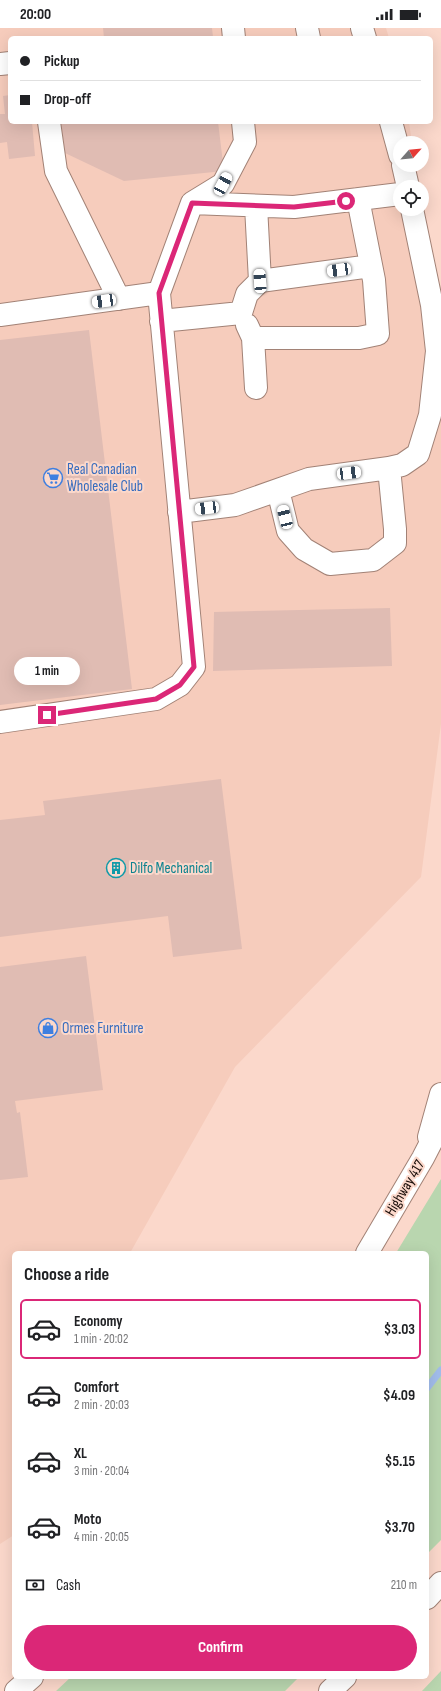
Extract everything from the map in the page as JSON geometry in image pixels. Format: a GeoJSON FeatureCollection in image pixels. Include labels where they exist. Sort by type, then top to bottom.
{"type":"FeatureCollection","features":[{"type":"Feature","properties":{"kind":"main road"},"geometry":{"type":"LineString","coordinates":[[49,124],[56,171],[119,299]]}},
{"type":"Feature","properties":{"kind":"main road"},"geometry":{"type":"LineString","coordinates":[[0,722],[156,699],[180,685],[194,667],[159,293],[192,203],[223,184],[245,142],[243,124]]}},
{"type":"Feature","properties":{"kind":"main road"},"geometry":{"type":"LineString","coordinates":[[392,124],[395,136]]}},
{"type":"Feature","properties":{"kind":"main road"},"geometry":{"type":"LineString","coordinates":[[192,203],[294,207],[393,195]]}},
{"type":"Feature","properties":{"kind":"main road"},"geometry":{"type":"LineString","coordinates":[[253,338],[359,338],[378,334],[371,266],[358,199]]}},
{"type":"Feature","properties":{"kind":"main road"},"geometry":{"type":"LineString","coordinates":[[256,206],[260,281]]}},
{"type":"Feature","properties":{"kind":"main road"},"geometry":{"type":"LineString","coordinates":[[179,512],[235,505],[309,479],[402,465],[418,454],[430,415],[437,352],[432,304],[413,216]]}},
{"type":"Feature","properties":{"kind":"main road"},"geometry":{"type":"LineString","coordinates":[[256,388],[253,338],[241,313],[246,294],[260,281],[371,266]]}},
{"type":"Feature","properties":{"kind":"main road"},"geometry":{"type":"LineString","coordinates":[[0,315],[159,293]]}},
{"type":"Feature","properties":{"kind":"main road"},"geometry":{"type":"LineString","coordinates":[[162,321],[241,313]]}},
{"type":"Feature","properties":{"kind":"main road"},"geometry":{"type":"LineString","coordinates":[[278,490],[288,530],[304,550],[330,564],[373,560],[394,543],[396,529],[389,468]]}},
{"type":"Feature","properties":{"kind":"main road"},"geometry":{"type":"LineString","coordinates":[[423,1158],[441,1094]]}},
{"type":"Feature","properties":{"kind":"main road","name":"Highway 417"},"geometry":{"type":"LineString","coordinates":[[368,1251],[423,1158],[441,1123]]}},
{"type":"Feature","properties":{"kind":"main road"},"geometry":{"type":"LineString","coordinates":[[429,1596],[441,1583]]}},
{"type":"Feature","properties":{"kind":"main road"},"geometry":{"type":"LineString","coordinates":[[16,1691],[30,1679]]}},
{"type":"Feature","properties":{"kind":"main road"},"geometry":{"type":"LineString","coordinates":[[330,1691],[344,1679]]}},
{"type":"Feature","properties":{"kind":"shaded area"},"geometry":{"type":"Polygon","coordinates":[[[0,28],[386,28],[388,36],[8,36],[8,124],[409,124],[411,136],[393,136],[393,172],[400,172],[400,180],[393,180],[393,216],[420,216],[441,412],[441,724],[421,877],[235,1067],[131,1251],[12,1251],[12,1536],[0,1544],[0,28]]]}},
{"type":"Feature","properties":{"kind":"green space"},"geometry":{"type":"Polygon","coordinates":[[[441,1179],[441,1540],[429,1552],[429,1251],[397,1251],[441,1179]]]}},
{"type":"Feature","properties":{"kind":"green space"},"geometry":{"type":"Polygon","coordinates":[[[441,1671],[441,1691],[422,1691],[441,1671]]]}},
{"type":"Feature","properties":{"kind":"green space"},"geometry":{"type":"Polygon","coordinates":[[[69,1679],[297,1679],[285,1691],[56,1691],[69,1679]]]}},
{"type":"Feature","properties":{"kind":"building"},"geometry":{"type":"Polygon","coordinates":[[[103,28],[212,28],[213,36],[104,36],[103,28]]]}},
{"type":"Feature","properties":{"kind":"building"},"geometry":{"type":"Polygon","coordinates":[[[8,95],[8,124],[32,124],[35,156],[9,159],[7,142],[0,143],[0,114],[5,114],[3,96],[8,95]]]}},
{"type":"Feature","properties":{"kind":"building"},"geometry":{"type":"Polygon","coordinates":[[[61,124],[218,124],[224,171],[124,181],[65,153],[61,124]]]}},
{"type":"Feature","properties":{"kind":"building","name":"Real Canadian Wholesale Club"},"geometry":{"type":"Polygon","coordinates":[[[89,330],[132,689],[0,705],[0,340],[89,330]]]}},
{"type":"Feature","properties":{"kind":"building"},"geometry":{"type":"Polygon","coordinates":[[[390,608],[392,666],[213,671],[214,612],[390,608]]]}},
{"type":"Feature","properties":{"kind":"building","name":"Dilfo Mechanical"},"geometry":{"type":"Polygon","coordinates":[[[221,779],[242,949],[173,957],[168,916],[0,937],[0,820],[45,815],[43,801],[221,779]]]}},
{"type":"Feature","properties":{"kind":"building","name":"Ormes Furniture"},"geometry":{"type":"Polygon","coordinates":[[[86,956],[103,1090],[15,1101],[17,1113],[20,1112],[28,1177],[0,1180],[0,967],[86,956]]]}},
{"type":"Feature","properties":{"kind":"waterway"},"geometry":{"type":"LineString","coordinates":[[429,1385],[441,1370]]}},
{"type":"Feature","properties":{"kind":"place","name":"Real Canadian Wholesale Club"},"geometry":{"type":"Point","coordinates":[53,478]}},
{"type":"Feature","properties":{"kind":"place","name":"Dilfo Mechanical"},"geometry":{"type":"Point","coordinates":[116,868]}},
{"type":"Feature","properties":{"kind":"place","name":"Ormes Furniture"},"geometry":{"type":"Point","coordinates":[48,1028]}},
{"type":"Feature","properties":{"kind":"route"},"geometry":{"type":"LineString","coordinates":[[47,715],[156,699],[180,685],[194,667],[159,293],[192,203],[294,207],[346,201]]}}]}
